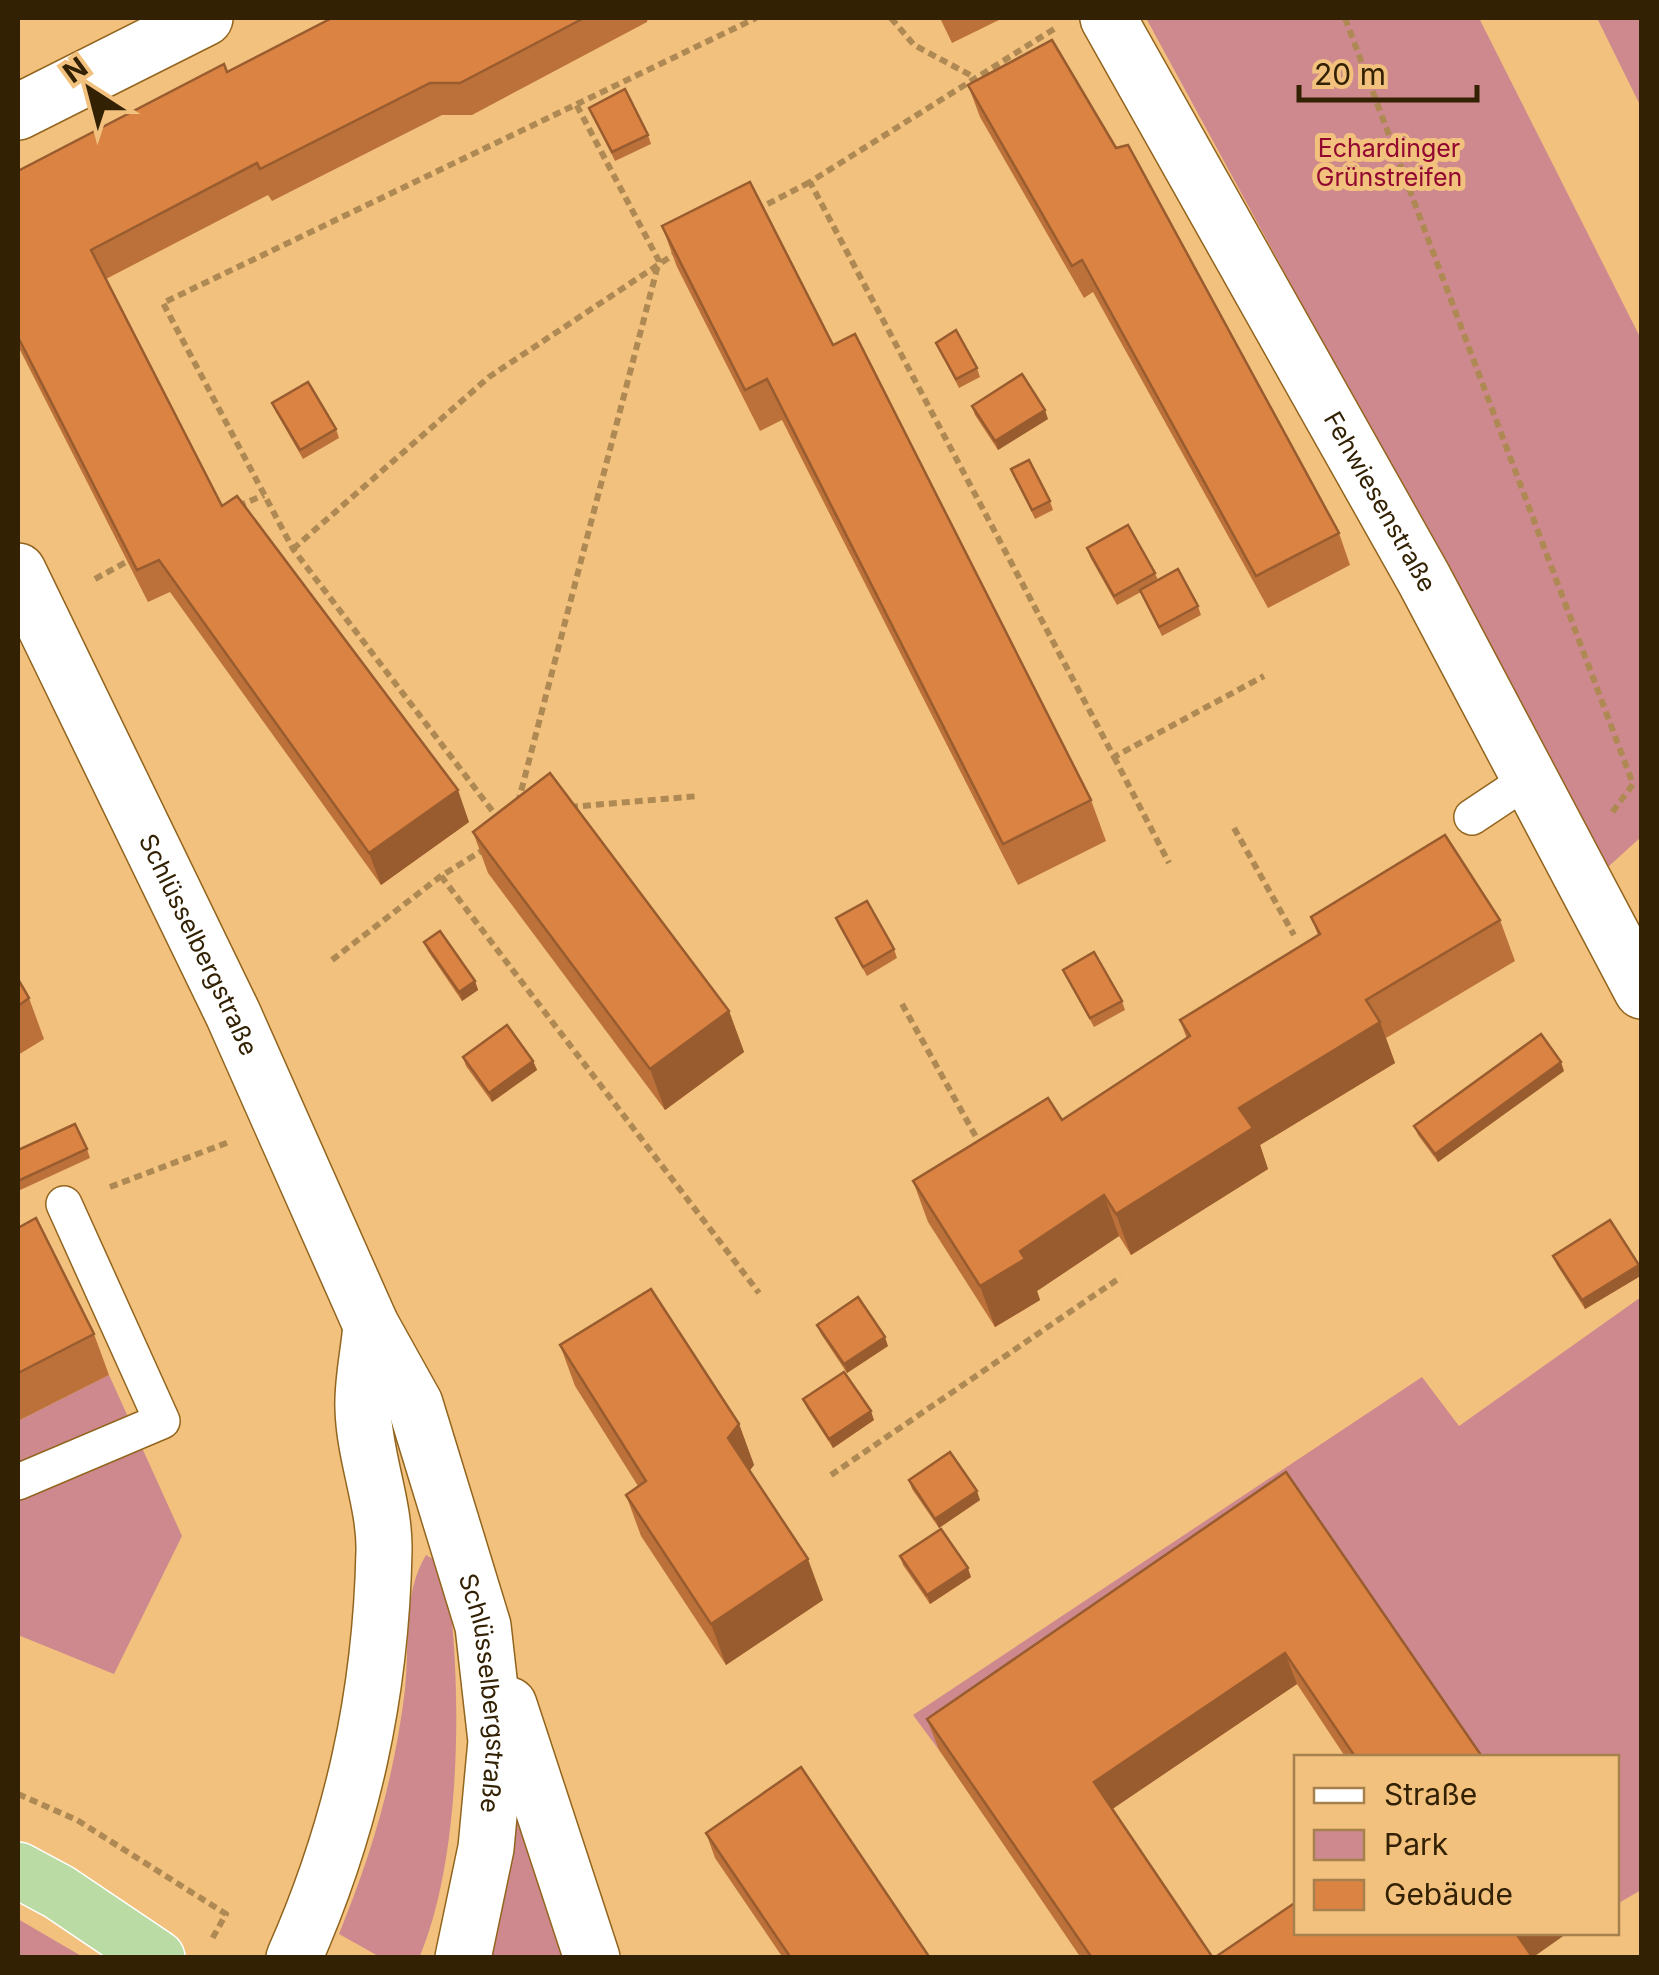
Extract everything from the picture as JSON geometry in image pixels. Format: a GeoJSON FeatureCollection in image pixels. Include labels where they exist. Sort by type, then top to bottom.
{"type":"FeatureCollection","features":[{"type":"Feature","properties":{"kind":"highway"},"geometry":{"type":"LineString","coordinates":[[18,1870],[59,1892],[157,1958]]}},
{"type":"Feature","properties":{"kind":"street"},"geometry":{"type":"LineString","coordinates":[[18,112],[205,18]]}},
{"type":"Feature","properties":{"kind":"street","name":"Fehwiesenstraße"},"geometry":{"type":"LineString","coordinates":[[1086,20],[1424,579],[1642,991]]}},
{"type":"Feature","properties":{"kind":"street","name":"Schlüsselbergstraße"},"geometry":{"type":"LineString","coordinates":[[18,571],[163,866],[371,1325],[416,1404],[483,1626],[496,1741],[486,1848],[462,1958]]}},
{"type":"Feature","properties":{"kind":"street","name":"Schlüsselbergstraße"},"geometry":{"type":"LineString","coordinates":[[294,1958],[327,1884],[342,1834],[373,1692],[384,1548],[363,1408],[371,1325]]}},
{"type":"Feature","properties":{"kind":"street"},"geometry":{"type":"LineString","coordinates":[[483,1626],[592,1958]]}},
{"type":"Feature","properties":{"kind":"lane"},"geometry":{"type":"LineString","coordinates":[[1472,817],[1529,779]]}},
{"type":"Feature","properties":{"kind":"lane"},"geometry":{"type":"LineString","coordinates":[[18,1482],[162,1421],[64,1204]]}},
{"type":"Feature","properties":{"kind":"path"},"geometry":{"type":"LineString","coordinates":[[510,834],[293,549],[163,303],[756,18]]}},
{"type":"Feature","properties":{"kind":"path"},"geometry":{"type":"LineString","coordinates":[[891,18],[914,45],[974,77]]}},
{"type":"Feature","properties":{"kind":"path"},"geometry":{"type":"LineString","coordinates":[[1344,18],[1633,784],[1574,863]]}},
{"type":"Feature","properties":{"kind":"path"},"geometry":{"type":"LineString","coordinates":[[743,217],[810,182],[974,77],[1086,20]]}},
{"type":"Feature","properties":{"kind":"path"},"geometry":{"type":"LineString","coordinates":[[515,815],[659,261],[576,104]]}},
{"type":"Feature","properties":{"kind":"path"},"geometry":{"type":"LineString","coordinates":[[810,182],[1170,863]]}},
{"type":"Feature","properties":{"kind":"path"},"geometry":{"type":"LineString","coordinates":[[293,549],[489,377],[659,261],[692,243]]}},
{"type":"Feature","properties":{"kind":"path"},"geometry":{"type":"LineString","coordinates":[[221,514],[264,494]]}},
{"type":"Feature","properties":{"kind":"path"},"geometry":{"type":"LineString","coordinates":[[94,578],[128,561]]}},
{"type":"Feature","properties":{"kind":"path"},"geometry":{"type":"LineString","coordinates":[[1114,757],[1264,676]]}},
{"type":"Feature","properties":{"kind":"path"},"geometry":{"type":"LineString","coordinates":[[556,813],[571,806],[699,796]]}},
{"type":"Feature","properties":{"kind":"path"},"geometry":{"type":"LineString","coordinates":[[1234,828],[1294,935]]}},
{"type":"Feature","properties":{"kind":"path"},"geometry":{"type":"LineString","coordinates":[[332,960],[440,876],[496,842]]}},
{"type":"Feature","properties":{"kind":"path"},"geometry":{"type":"LineString","coordinates":[[440,876],[759,1294]]}},
{"type":"Feature","properties":{"kind":"path"},"geometry":{"type":"LineString","coordinates":[[902,1004],[981,1146]]}},
{"type":"Feature","properties":{"kind":"path"},"geometry":{"type":"LineString","coordinates":[[64,1204],[282,1123]]}},
{"type":"Feature","properties":{"kind":"path"},"geometry":{"type":"LineString","coordinates":[[831,1474],[1121,1277]]}},
{"type":"Feature","properties":{"kind":"path"},"geometry":{"type":"LineString","coordinates":[[18,1794],[76,1820],[226,1914]]}},
{"type":"Feature","properties":{"kind":"green space","name":"Echardinger Grünstreifen"},"geometry":{"type":"Polygon","coordinates":[[[1146,18],[1479,18],[1641,339],[1641,837],[1608,867],[1146,18]]]}},
{"type":"Feature","properties":{"kind":"green space"},"geometry":{"type":"Polygon","coordinates":[[[1597,18],[1641,18],[1641,107],[1597,18]]]}},
{"type":"Feature","properties":{"kind":"green space"},"geometry":{"type":"Polygon","coordinates":[[[1641,1297],[1641,1890],[1619,1903],[1619,1755],[1471,1755],[1297,1503],[939,1750],[913,1715],[1422,1377],[1459,1426],[1641,1297]]]}},
{"type":"Feature","properties":{"kind":"green space"},"geometry":{"type":"Polygon","coordinates":[[[109,1375],[182,1536],[114,1674],[18,1635],[18,1421],[109,1375]]]}},
{"type":"Feature","properties":{"kind":"green space"},"geometry":{"type":"Polygon","coordinates":[[[426,1555],[445,1566],[451,1609],[456,1710],[451,1818],[444,1869],[419,1958],[380,1957],[339,1934],[372,1843],[388,1784],[405,1689],[410,1603],[426,1555]]]}},
{"type":"Feature","properties":{"kind":"green space"},"geometry":{"type":"Polygon","coordinates":[[[516,1823],[533,1828],[573,1957],[489,1958],[516,1823]]]}},
{"type":"Feature","properties":{"kind":"green space"},"geometry":{"type":"Polygon","coordinates":[[[18,1919],[83,1957],[18,1957],[18,1919]]]}},
{"type":"Feature","properties":{"kind":"building"},"geometry":{"type":"Polygon","coordinates":[[[332,18],[584,18],[460,83],[430,83],[260,169],[257,163],[91,250],[222,506],[237,496],[458,790],[369,853],[159,560],[137,570],[18,337],[18,171],[224,64],[227,72],[332,18]]]}},
{"type":"Feature","properties":{"kind":"building"},"geometry":{"type":"Polygon","coordinates":[[[1052,40],[1116,148],[1128,145],[1339,533],[1256,576],[1082,260],[1072,266],[968,85],[1052,40]]]}},
{"type":"Feature","properties":{"kind":"building"},"geometry":{"type":"Polygon","coordinates":[[[625,89],[648,135],[612,152],[589,108],[625,89]]]}},
{"type":"Feature","properties":{"kind":"building"},"geometry":{"type":"Polygon","coordinates":[[[750,182],[833,345],[855,334],[1091,800],[1003,844],[767,379],[745,390],[662,226],[750,182]]]}},
{"type":"Feature","properties":{"kind":"building"},"geometry":{"type":"Polygon","coordinates":[[[956,330],[977,368],[956,379],[936,343],[956,330]]]}},
{"type":"Feature","properties":{"kind":"building"},"geometry":{"type":"Polygon","coordinates":[[[1022,374],[1045,410],[995,441],[972,406],[1022,374]]]}},
{"type":"Feature","properties":{"kind":"building"},"geometry":{"type":"Polygon","coordinates":[[[308,382],[336,429],[300,450],[272,403],[308,382]]]}},
{"type":"Feature","properties":{"kind":"building"},"geometry":{"type":"Polygon","coordinates":[[[1029,460],[1050,501],[1032,510],[1011,469],[1029,460]]]}},
{"type":"Feature","properties":{"kind":"building"},"geometry":{"type":"Polygon","coordinates":[[[1128,525],[1155,573],[1114,596],[1087,548],[1128,525]]]}},
{"type":"Feature","properties":{"kind":"building"},"geometry":{"type":"Polygon","coordinates":[[[1178,569],[1198,606],[1159,627],[1140,590],[1178,569]]]}},
{"type":"Feature","properties":{"kind":"building"},"geometry":{"type":"Polygon","coordinates":[[[550,773],[729,1011],[650,1069],[473,832],[550,773]]]}},
{"type":"Feature","properties":{"kind":"building"},"geometry":{"type":"Polygon","coordinates":[[[1445,835],[1500,920],[1366,1000],[1380,1022],[1239,1108],[1253,1128],[1116,1214],[1104,1195],[1020,1251],[1025,1259],[980,1286],[913,1181],[1048,1098],[1062,1120],[1190,1036],[1180,1020],[1320,934],[1311,917],[1445,835]]]}},
{"type":"Feature","properties":{"kind":"building"},"geometry":{"type":"Polygon","coordinates":[[[867,901],[894,949],[863,967],[836,918],[867,901]]]}},
{"type":"Feature","properties":{"kind":"building"},"geometry":{"type":"Polygon","coordinates":[[[440,931],[475,981],[459,992],[424,942],[440,931]]]}},
{"type":"Feature","properties":{"kind":"building"},"geometry":{"type":"Polygon","coordinates":[[[1094,952],[1122,1001],[1090,1018],[1063,970],[1094,952]]]}},
{"type":"Feature","properties":{"kind":"building"},"geometry":{"type":"Polygon","coordinates":[[[18,979],[29,998],[18,1006],[18,979]]]}},
{"type":"Feature","properties":{"kind":"building"},"geometry":{"type":"Polygon","coordinates":[[[507,1025],[533,1061],[489,1093],[463,1057],[507,1025]]]}},
{"type":"Feature","properties":{"kind":"building"},"geometry":{"type":"Polygon","coordinates":[[[1541,1034],[1561,1062],[1435,1154],[1414,1126],[1541,1034]]]}},
{"type":"Feature","properties":{"kind":"building"},"geometry":{"type":"Polygon","coordinates":[[[75,1124],[87,1149],[18,1181],[18,1150],[75,1124]]]}},
{"type":"Feature","properties":{"kind":"building"},"geometry":{"type":"Polygon","coordinates":[[[36,1218],[94,1334],[18,1373],[18,1228],[36,1218]]]}},
{"type":"Feature","properties":{"kind":"building"},"geometry":{"type":"Polygon","coordinates":[[[1610,1220],[1639,1265],[1582,1300],[1553,1256],[1610,1220]]]}},
{"type":"Feature","properties":{"kind":"building"},"geometry":{"type":"Polygon","coordinates":[[[651,1289],[739,1424],[728,1438],[808,1559],[711,1624],[626,1495],[646,1481],[560,1345],[651,1289]]]}},
{"type":"Feature","properties":{"kind":"building"},"geometry":{"type":"Polygon","coordinates":[[[858,1297],[885,1337],[844,1364],[817,1325],[858,1297]]]}},
{"type":"Feature","properties":{"kind":"building"},"geometry":{"type":"Polygon","coordinates":[[[844,1372],[871,1411],[829,1439],[803,1399],[844,1372]]]}},
{"type":"Feature","properties":{"kind":"building"},"geometry":{"type":"Polygon","coordinates":[[[950,1452],[977,1491],[935,1519],[909,1480],[950,1452]]]}},
{"type":"Feature","properties":{"kind":"building"},"geometry":{"type":"Polygon","coordinates":[[[1286,1472],[1481,1755],[1354,1755],[1285,1653],[1094,1782],[1213,1958],[1092,1958],[927,1719],[1286,1472]]]}},
{"type":"Feature","properties":{"kind":"building"},"geometry":{"type":"Polygon","coordinates":[[[941,1529],[968,1568],[927,1595],[900,1556],[941,1529]]]}},
{"type":"Feature","properties":{"kind":"building"},"geometry":{"type":"Polygon","coordinates":[[[801,1767],[930,1958],[791,1958],[706,1833],[801,1767]]]}},
{"type":"Feature","properties":{"kind":"building"},"geometry":{"type":"Polygon","coordinates":[[[1294,1903],[1294,1935],[1517,1935],[1533,1958],[1214,1958],[1294,1903]]]}}]}
